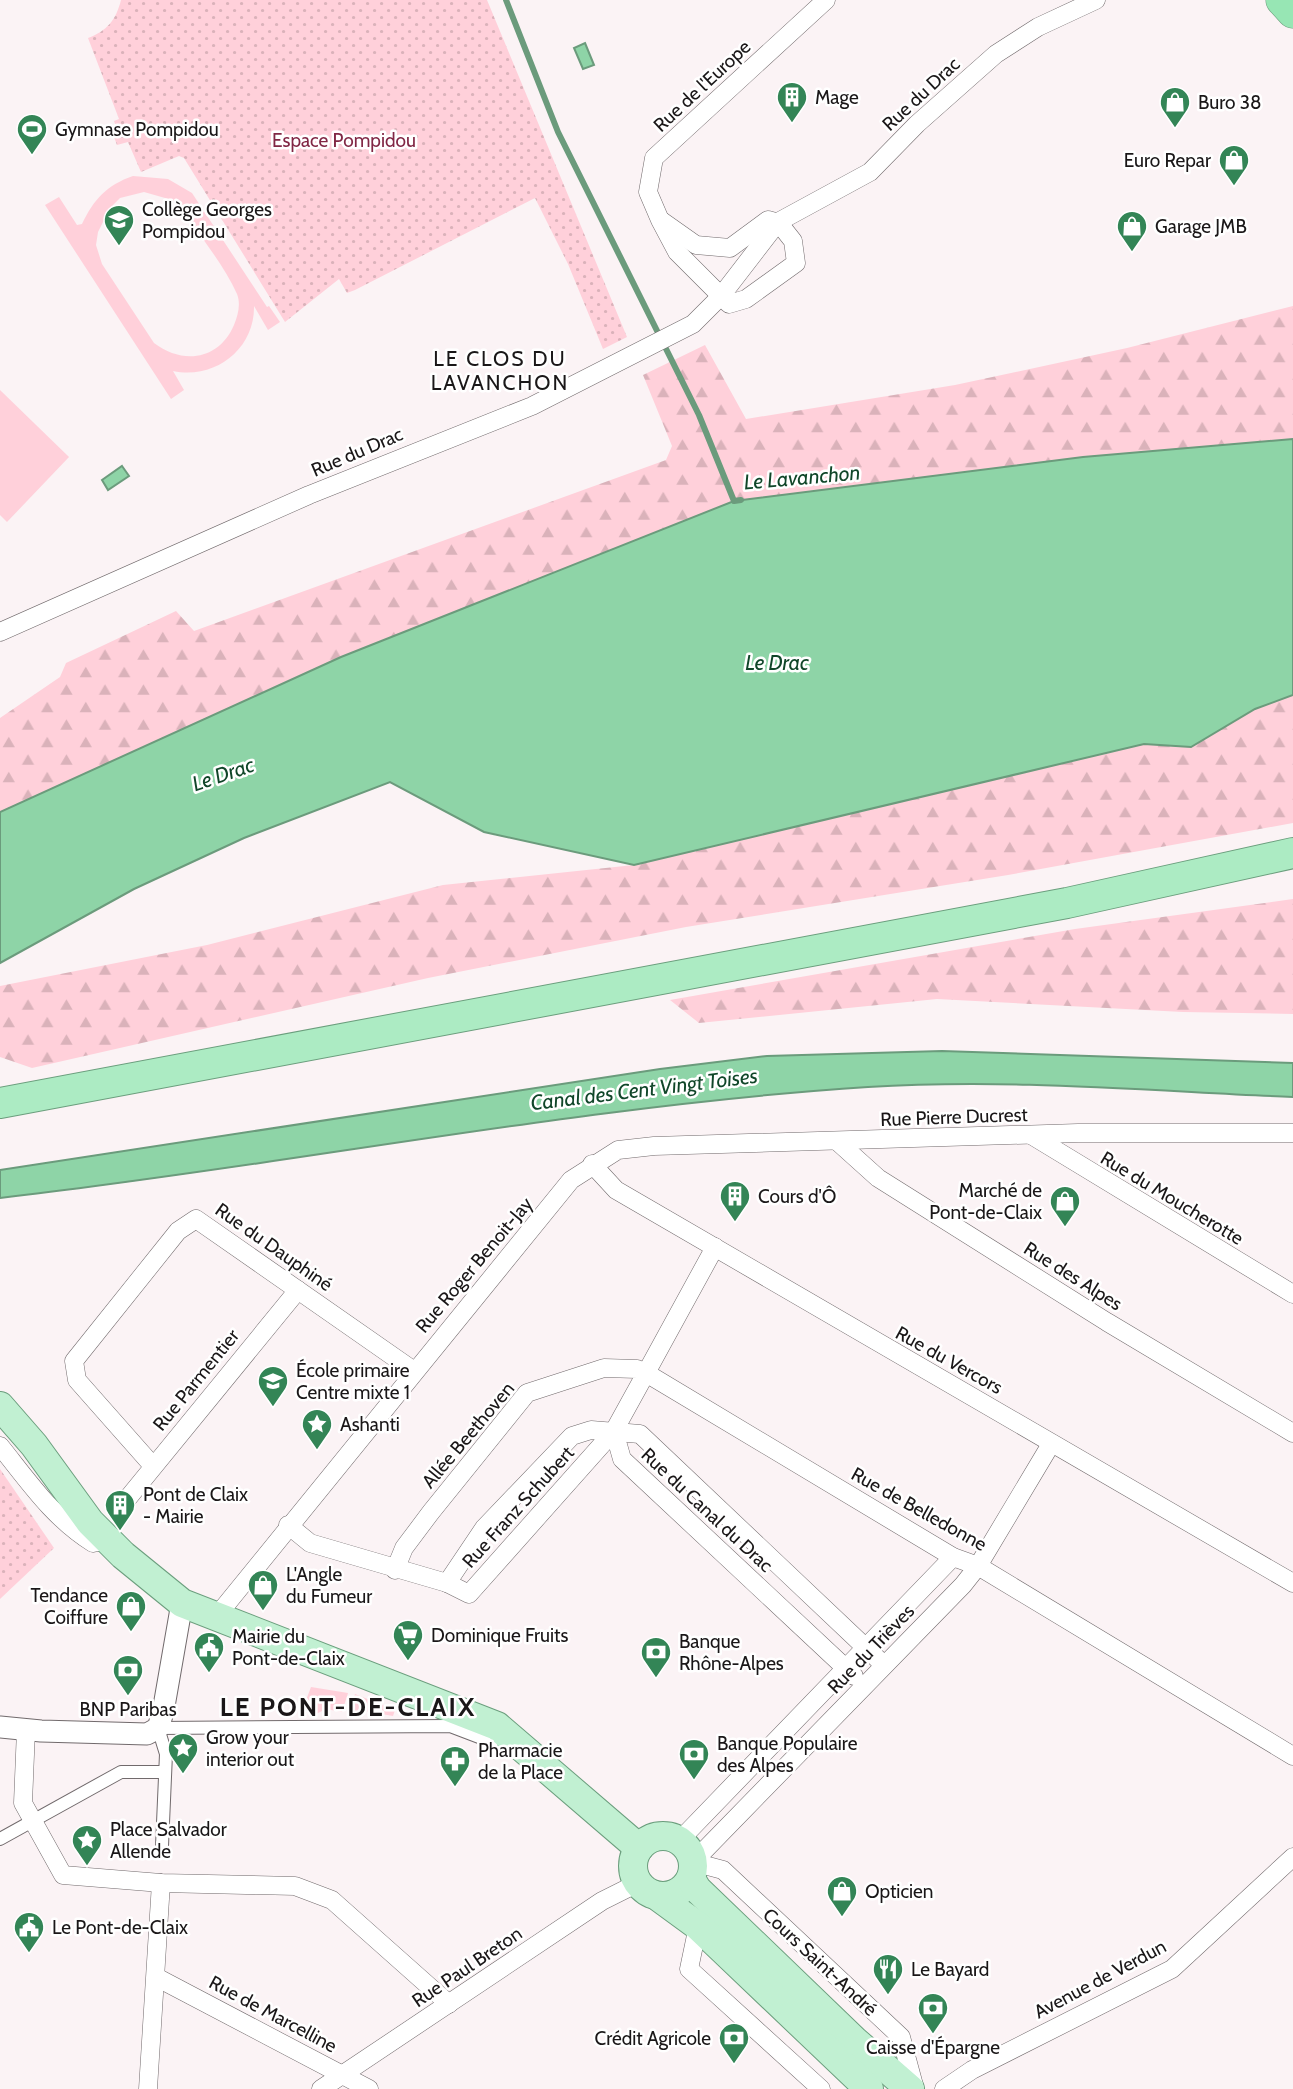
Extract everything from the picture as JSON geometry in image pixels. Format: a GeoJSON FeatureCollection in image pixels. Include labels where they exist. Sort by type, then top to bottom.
{"type":"FeatureCollection","features":[{"type":"Feature","properties":{"kind":"highway"},"geometry":{"type":"LineString","coordinates":[[1282,0],[1293,12]]}},
{"type":"Feature","properties":{"kind":"highway"},"geometry":{"type":"LineString","coordinates":[[0,1103],[1067,903],[1293,853]]}},
{"type":"Feature","properties":{"kind":"highway"},"geometry":{"type":"LineString","coordinates":[[1067,903],[1293,873]]}},
{"type":"Feature","properties":{"kind":"main road"},"geometry":{"type":"LineString","coordinates":[[0,1406],[34,1445],[90,1522],[181,1604],[497,1726],[639,1848]]}},
{"type":"Feature","properties":{"kind":"main road"},"geometry":{"type":"LineString","coordinates":[[647,1889],[677,1893],[688,1861],[658,1837],[639,1848],[633,1865],[647,1889],[698,1926],[861,2082]]}},
{"type":"Feature","properties":{"kind":"main road","name":"Cours Saint-André"},"geometry":{"type":"LineString","coordinates":[[688,1861],[697,1889],[835,2022],[913,2089]]}},
{"type":"Feature","properties":{"kind":"street","name":"Rue de l'Europe"},"geometry":{"type":"LineString","coordinates":[[721,296],[677,252],[660,220],[648,192],[654,158],[826,0]]}},
{"type":"Feature","properties":{"kind":"street","name":"Rue du Drac"},"geometry":{"type":"LineString","coordinates":[[0,632],[309,495],[532,406],[693,324],[721,296],[778,222],[870,172],[917,124],[996,54],[1038,27],[1096,0]]}},
{"type":"Feature","properties":{"kind":"street"},"geometry":{"type":"LineString","coordinates":[[660,220],[696,245],[730,248],[768,220],[778,222],[793,241],[796,263],[746,299],[729,304],[721,296]]}},
{"type":"Feature","properties":{"kind":"street","name":"Rue Pierre Ducrest"},"geometry":{"type":"LineString","coordinates":[[618,1150],[654,1146],[1031,1135],[1293,1133]]}},
{"type":"Feature","properties":{"kind":"street","name":"Rue du Moucherotte"},"geometry":{"type":"LineString","coordinates":[[1031,1135],[1293,1294]]}},
{"type":"Feature","properties":{"kind":"street","name":"Rue des Alpes"},"geometry":{"type":"LineString","coordinates":[[838,1142],[878,1178],[1107,1322],[1293,1433]]}},
{"type":"Feature","properties":{"kind":"street","name":"Rue Roger Benoit-Jay"},"geometry":{"type":"LineString","coordinates":[[216,1617],[414,1370],[571,1181],[592,1164],[618,1150]]}},
{"type":"Feature","properties":{"kind":"street","name":"Rue du Vercors"},"geometry":{"type":"LineString","coordinates":[[592,1164],[616,1190],[1293,1583]]}},
{"type":"Feature","properties":{"kind":"street","name":"Rue du Dauphiné"},"geometry":{"type":"LineString","coordinates":[[153,1466],[77,1380],[74,1362],[178,1231],[196,1219],[414,1370]]}},
{"type":"Feature","properties":{"kind":"street"},"geometry":{"type":"LineString","coordinates":[[646,1373],[715,1247]]}},
{"type":"Feature","properties":{"kind":"street","name":"Rue Parmentier"},"geometry":{"type":"LineString","coordinates":[[128,1498],[298,1290]]}},
{"type":"Feature","properties":{"kind":"street","name":"Allée Beethoven"},"geometry":{"type":"LineString","coordinates":[[395,1570],[404,1548],[430,1512],[527,1393],[604,1368],[637,1369],[646,1373]]}},
{"type":"Feature","properties":{"kind":"street","name":"Rue Franz Schubert"},"geometry":{"type":"LineString","coordinates":[[288,1525],[310,1544],[447,1583],[469,1594],[614,1432],[646,1373]]}},
{"type":"Feature","properties":{"kind":"street","name":"Rue de Belledonne"},"geometry":{"type":"LineString","coordinates":[[646,1373],[953,1557],[978,1566],[1293,1756]]}},
{"type":"Feature","properties":{"kind":"street","name":"Rue Franz Schubert"},"geometry":{"type":"LineString","coordinates":[[447,1583],[484,1528],[572,1436],[591,1430],[614,1432]]}},
{"type":"Feature","properties":{"kind":"street","name":"Rue du Canal du Drac"},"geometry":{"type":"LineString","coordinates":[[864,1686],[622,1459],[614,1432],[640,1434],[884,1665]]}},
{"type":"Feature","properties":{"kind":"street","name":"Rue du Trièves"},"geometry":{"type":"LineString","coordinates":[[688,1861],[864,1686],[978,1566],[1051,1444]]}},
{"type":"Feature","properties":{"kind":"street"},"geometry":{"type":"LineString","coordinates":[[0,1446],[37,1495],[73,1530],[93,1543],[108,1540]]}},
{"type":"Feature","properties":{"kind":"street","name":"Rue du Trièves"},"geometry":{"type":"LineString","coordinates":[[688,1861],[846,1669],[953,1557]]}},
{"type":"Feature","properties":{"kind":"street"},"geometry":{"type":"LineString","coordinates":[[162,1846],[166,1754],[158,1728],[181,1604]]}},
{"type":"Feature","properties":{"kind":"street"},"geometry":{"type":"LineString","coordinates":[[0,1727],[147,1734],[158,1728],[450,1726],[492,1742]]}},
{"type":"Feature","properties":{"kind":"street"},"geometry":{"type":"LineString","coordinates":[[26,1730],[23,1803],[63,1875],[161,1883],[295,1886],[332,1900],[449,2004]]}},
{"type":"Feature","properties":{"kind":"street"},"geometry":{"type":"LineString","coordinates":[[0,1839],[121,1772],[165,1772]]}},
{"type":"Feature","properties":{"kind":"street","name":"Avenue de Verdun"},"geometry":{"type":"LineString","coordinates":[[944,2089],[972,2070],[1172,1969],[1293,1857]]}},
{"type":"Feature","properties":{"kind":"street"},"geometry":{"type":"LineString","coordinates":[[148,2089],[161,1883]]}},
{"type":"Feature","properties":{"kind":"street","name":"Rue Paul Breton"},"geometry":{"type":"LineString","coordinates":[[321,2089],[603,1901],[647,1889]]}},
{"type":"Feature","properties":{"kind":"street"},"geometry":{"type":"LineString","coordinates":[[698,1926],[689,1969],[817,2086],[861,2082]]}},
{"type":"Feature","properties":{"kind":"street","name":"Rue de Marcelline"},"geometry":{"type":"LineString","coordinates":[[156,1977],[369,2089]]}},
{"type":"Feature","properties":{"kind":"green space","name":"Espace Pompidou"},"geometry":{"type":"Polygon","coordinates":[[[121,0],[487,0],[627,337],[603,349],[568,264],[535,198],[355,290],[347,293],[339,279],[285,322],[184,158],[179,156],[141,172],[128,142],[117,145],[114,137],[119,135],[114,121],[119,119],[88,38],[110,24],[121,0]]]}},
{"type":"Feature","properties":{"kind":"green space"},"geometry":{"type":"Polygon","coordinates":[[[133,176],[168,179],[192,193],[267,307],[269,306],[280,322],[268,330],[254,306],[253,322],[240,348],[230,358],[204,371],[173,371],[184,390],[171,399],[45,205],[59,197],[77,225],[82,224],[102,194],[133,176]],[[144,192],[120,198],[110,208],[98,232],[96,245],[102,264],[154,343],[177,354],[199,355],[210,352],[227,337],[237,317],[238,298],[232,283],[212,252],[184,211],[172,200],[144,192]]]}},
{"type":"Feature","properties":{"kind":"green space"},"geometry":{"type":"Polygon","coordinates":[[[1293,306],[1293,439],[1083,457],[734,501],[340,657],[0,812],[0,718],[60,677],[66,663],[176,611],[194,631],[666,460],[672,446],[643,375],[705,345],[746,419],[955,385],[1127,348],[1293,306]]]}},
{"type":"Feature","properties":{"kind":"green space"},"geometry":{"type":"Polygon","coordinates":[[[0,390],[69,457],[7,522],[0,515],[0,390]]]}},
{"type":"Feature","properties":{"kind":"green space"},"geometry":{"type":"Polygon","coordinates":[[[1293,695],[1293,823],[1008,875],[686,927],[428,978],[32,1068],[0,1057],[0,986],[207,945],[443,885],[634,865],[1144,744],[1191,747],[1255,709],[1293,695]]]}},
{"type":"Feature","properties":{"kind":"green space"},"geometry":{"type":"Polygon","coordinates":[[[1293,899],[1293,1014],[1183,1012],[937,999],[699,1023],[670,1000],[1075,929],[1293,899]]]}},
{"type":"Feature","properties":{"kind":"green space"},"geometry":{"type":"Polygon","coordinates":[[[0,1469],[54,1548],[0,1599],[0,1469]]]}},
{"type":"Feature","properties":{"kind":"green space"},"geometry":{"type":"Polygon","coordinates":[[[311,1687],[348,1693],[342,1712],[326,1709],[314,1715],[302,1711],[311,1687]]]}},
{"type":"Feature","properties":{"kind":"green space"},"geometry":{"type":"Polygon","coordinates":[[[355,1694],[395,1710],[393,1716],[364,1711],[348,1713],[355,1694]]]}},
{"type":"Feature","properties":{"kind":"water"},"geometry":{"type":"Polygon","coordinates":[[[585,43],[594,65],[583,69],[574,48],[585,43]]]}},
{"type":"Feature","properties":{"kind":"water","name":"Le Drac"},"geometry":{"type":"Polygon","coordinates":[[[1293,439],[1293,695],[1255,709],[1191,747],[1144,744],[634,865],[484,832],[390,782],[244,838],[134,889],[0,963],[0,812],[341,657],[734,501],[1083,457],[1293,439]]]}},
{"type":"Feature","properties":{"kind":"water"},"geometry":{"type":"Polygon","coordinates":[[[122,466],[129,476],[108,490],[102,480],[122,466]]]}},
{"type":"Feature","properties":{"kind":"water","name":"Canal des Cent Vingt Toises"},"geometry":{"type":"Polygon","coordinates":[[[942,1051],[1293,1063],[1293,1097],[1027,1085],[868,1087],[650,1108],[0,1198],[0,1170],[660,1069],[767,1056],[942,1051]]]}},
{"type":"Feature","properties":{"kind":"waterway","name":"Le Lavanchon"},"geometry":{"type":"LineString","coordinates":[[506,0],[558,132],[699,415],[734,501],[741,500]]}},
{"type":"Feature","properties":{"kind":"place","name":"Mage"},"geometry":{"type":"Point","coordinates":[792,124]}},
{"type":"Feature","properties":{"kind":"place","name":"Buro 38"},"geometry":{"type":"Point","coordinates":[1175,129]}},
{"type":"Feature","properties":{"kind":"place","name":"Gymnase Pompidou"},"geometry":{"type":"Point","coordinates":[32,156]}},
{"type":"Feature","properties":{"kind":"place","name":"Euro Repar"},"geometry":{"type":"Point","coordinates":[1234,187]}},
{"type":"Feature","properties":{"kind":"place","name":"Collège Georges Pompidou"},"geometry":{"type":"Point","coordinates":[119,247]}},
{"type":"Feature","properties":{"kind":"place","name":"Garage JMB"},"geometry":{"type":"Point","coordinates":[1132,253]}},
{"type":"Feature","properties":{"kind":"place","name":"Cours d'Ô"},"geometry":{"type":"Point","coordinates":[735,1223]}},
{"type":"Feature","properties":{"kind":"place","name":"Marché de Pont-de-Claix"},"geometry":{"type":"Point","coordinates":[1065,1228]}},
{"type":"Feature","properties":{"kind":"place","name":"École primaire Centre mixte 1"},"geometry":{"type":"Point","coordinates":[273,1408]}},
{"type":"Feature","properties":{"kind":"place","name":"Ashanti"},"geometry":{"type":"Point","coordinates":[317,1451]}},
{"type":"Feature","properties":{"kind":"place","name":"Pont de Claix - Mairie"},"geometry":{"type":"Point","coordinates":[120,1532]}},
{"type":"Feature","properties":{"kind":"place","name":"L'Angle du Fumeur"},"geometry":{"type":"Point","coordinates":[263,1612]}},
{"type":"Feature","properties":{"kind":"place","name":"Tendance Coiffure"},"geometry":{"type":"Point","coordinates":[131,1633]}},
{"type":"Feature","properties":{"kind":"place","name":"Dominique Fruits"},"geometry":{"type":"Point","coordinates":[408,1662]}},
{"type":"Feature","properties":{"kind":"place","name":"Mairie du Pont-de-Claix"},"geometry":{"type":"Point","coordinates":[209,1674]}},
{"type":"Feature","properties":{"kind":"place","name":"Banque Rhône-Alpes"},"geometry":{"type":"Point","coordinates":[656,1679]}},
{"type":"Feature","properties":{"kind":"place","name":"BNP Paribas"},"geometry":{"type":"Point","coordinates":[128,1697]}},
{"type":"Feature","properties":{"kind":"place","name":"Grow your interior out"},"geometry":{"type":"Point","coordinates":[183,1775]}},
{"type":"Feature","properties":{"kind":"place","name":"Banque Populaire des Alpes"},"geometry":{"type":"Point","coordinates":[694,1781]}},
{"type":"Feature","properties":{"kind":"place","name":"Pharmacie de la Place"},"geometry":{"type":"Point","coordinates":[455,1788]}},
{"type":"Feature","properties":{"kind":"place","name":"Place Salvador Allende"},"geometry":{"type":"Point","coordinates":[87,1867]}},
{"type":"Feature","properties":{"kind":"place","name":"Opticien"},"geometry":{"type":"Point","coordinates":[842,1918]}},
{"type":"Feature","properties":{"kind":"place","name":"Le Pont-de-Claix"},"geometry":{"type":"Point","coordinates":[29,1954]}},
{"type":"Feature","properties":{"kind":"place","name":"Le Bayard"},"geometry":{"type":"Point","coordinates":[888,1996]}},
{"type":"Feature","properties":{"kind":"place","name":"Caisse d'Épargne"},"geometry":{"type":"Point","coordinates":[933,2035]}},
{"type":"Feature","properties":{"kind":"place","name":"Crédit Agricole"},"geometry":{"type":"Point","coordinates":[734,2065]}},
{"type":"Feature","properties":{"kind":"district","name":"LE CLOS DU LAVANCHON"},"geometry":{"type":"Point","coordinates":[500,370]}},
{"type":"Feature","properties":{"kind":"district","name":"LE PONT-DE-CLAIX"},"geometry":{"type":"Point","coordinates":[348,1707]}}]}
